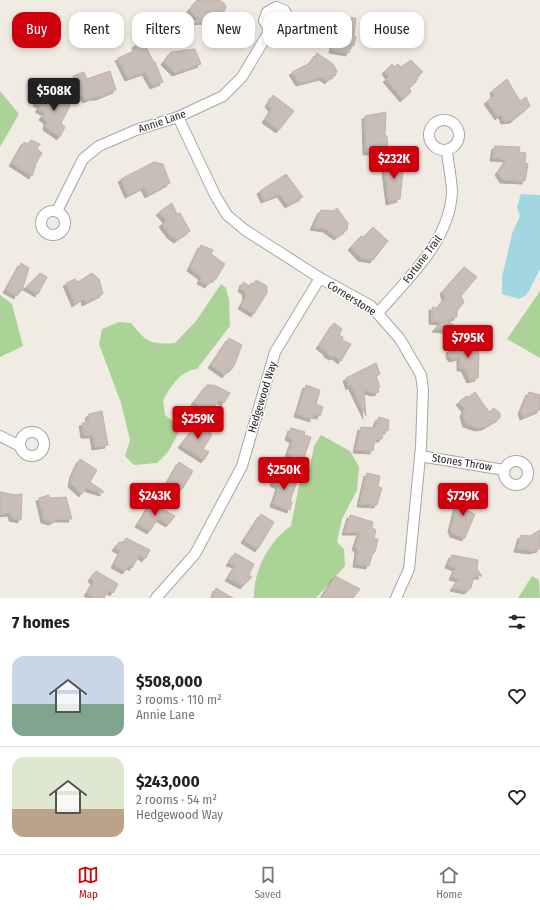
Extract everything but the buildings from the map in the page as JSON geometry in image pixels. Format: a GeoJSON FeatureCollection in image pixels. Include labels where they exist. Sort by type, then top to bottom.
{"type":"FeatureCollection","features":[{"type":"Feature","properties":{"kind":"street","name":"Annie Lane"},"geometry":{"type":"LineString","coordinates":[[57,211],[83,159],[99,146],[136,130],[178,118],[223,96],[242,77],[263,42]]}},
{"type":"Feature","properties":{"kind":"street","name":"Cornerstone"},"geometry":{"type":"LineString","coordinates":[[178,118],[214,195],[227,215],[245,230],[320,278],[360,299],[378,313],[403,343],[420,375],[423,390],[420,456],[409,569],[396,598]]}},
{"type":"Feature","properties":{"kind":"street","name":"Fortune Trail"},"geometry":{"type":"LineString","coordinates":[[378,313],[430,252],[441,235],[448,217],[452,192],[447,151]]}},
{"type":"Feature","properties":{"kind":"street","name":"Hedgewood Way"},"geometry":{"type":"LineString","coordinates":[[156,598],[195,554],[242,466],[275,352],[320,278]]}},
{"type":"Feature","properties":{"kind":"street"},"geometry":{"type":"LineString","coordinates":[[0,436],[20,446]]}},
{"type":"Feature","properties":{"kind":"street","name":"Stones Throw"},"geometry":{"type":"LineString","coordinates":[[420,456],[504,470]]}},
{"type":"Feature","properties":{"kind":"green space"},"geometry":{"type":"Polygon","coordinates":[[[0,91],[19,114],[0,147],[0,91]]]}},
{"type":"Feature","properties":{"kind":"green space"},"geometry":{"type":"Polygon","coordinates":[[[221,284],[226,288],[229,300],[230,326],[197,369],[191,370],[181,376],[163,400],[165,415],[181,428],[168,452],[157,463],[134,465],[125,456],[130,440],[121,403],[99,344],[102,329],[119,322],[131,323],[145,338],[154,343],[175,343],[196,321],[221,284]]]}},
{"type":"Feature","properties":{"kind":"green space"},"geometry":{"type":"Polygon","coordinates":[[[540,291],[540,358],[507,339],[540,291]]]}},
{"type":"Feature","properties":{"kind":"green space"},"geometry":{"type":"Polygon","coordinates":[[[0,295],[12,304],[23,346],[0,357],[0,295]]]}},
{"type":"Feature","properties":{"kind":"green space"},"geometry":{"type":"Polygon","coordinates":[[[321,435],[350,451],[359,467],[357,490],[342,519],[337,542],[344,549],[345,566],[316,598],[254,598],[254,588],[259,567],[269,548],[283,532],[291,526],[300,480],[310,466],[314,446],[321,435]]]}},
{"type":"Feature","properties":{"kind":"green space"},"geometry":{"type":"Polygon","coordinates":[[[532,576],[539,580],[540,598],[518,598],[532,576]]]}},
{"type":"Feature","properties":{"kind":"water"},"geometry":{"type":"Polygon","coordinates":[[[521,194],[540,195],[540,269],[529,291],[525,296],[519,299],[502,294],[502,277],[512,234],[520,216],[517,207],[521,194]]]}}]}
